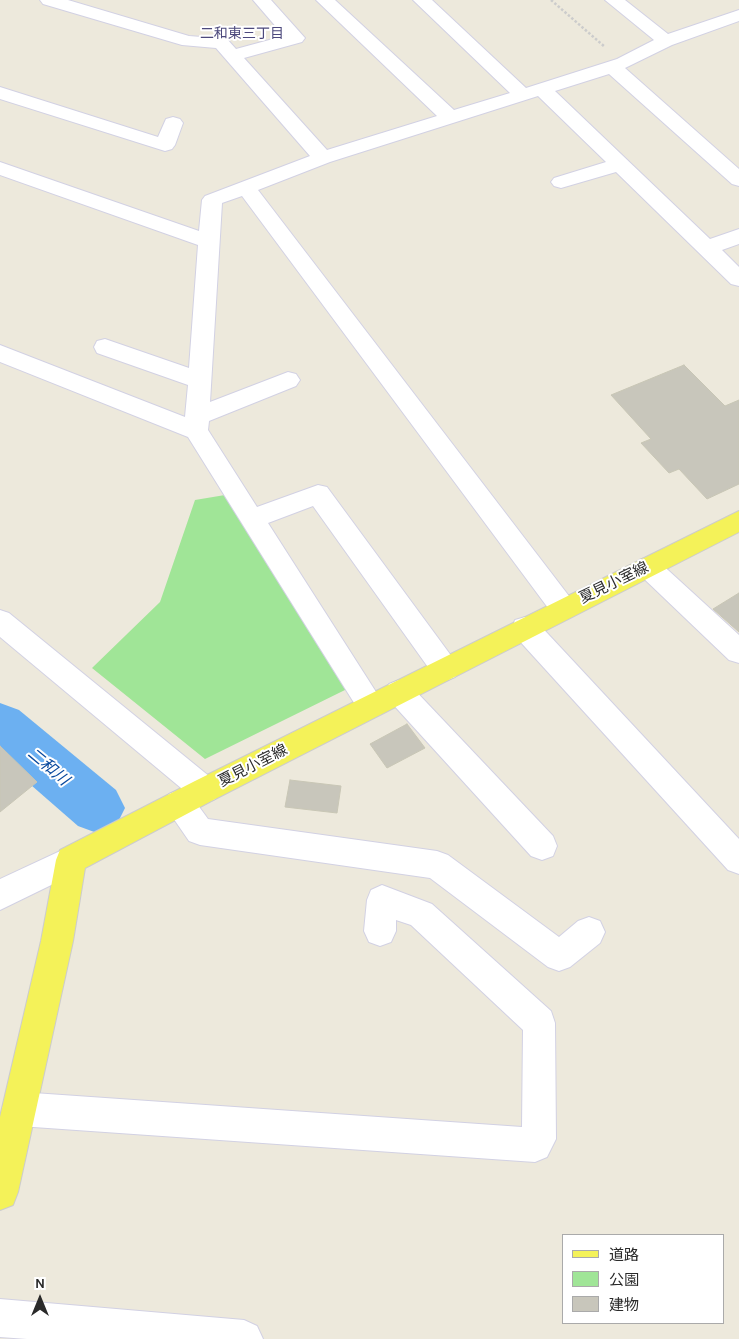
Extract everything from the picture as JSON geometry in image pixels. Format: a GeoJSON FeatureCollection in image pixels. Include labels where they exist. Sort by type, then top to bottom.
{"type":"FeatureCollection","features":[{"type":"Feature","properties":{"kind":"main road","name":"夏見小室線"},"geometry":{"type":"LineString","coordinates":[[71,860],[563,608],[739,521]]}},
{"type":"Feature","properties":{"kind":"main road"},"geometry":{"type":"LineString","coordinates":[[0,1192],[57,941],[71,860]]}},
{"type":"Feature","properties":{"kind":"street"},"geometry":{"type":"LineString","coordinates":[[49,0],[188,41],[221,43],[323,158]]}},
{"type":"Feature","properties":{"kind":"street"},"geometry":{"type":"LineString","coordinates":[[233,55],[296,38],[262,0]]}},
{"type":"Feature","properties":{"kind":"street"},"geometry":{"type":"LineString","coordinates":[[325,0],[449,116]]}},
{"type":"Feature","properties":{"kind":"street"},"geometry":{"type":"LineString","coordinates":[[422,0],[620,164],[739,279]]}},
{"type":"Feature","properties":{"kind":"street"},"geometry":{"type":"LineString","coordinates":[[614,0],[666,41]]}},
{"type":"Feature","properties":{"kind":"street"},"geometry":{"type":"LineString","coordinates":[[371,706],[252,519],[196,423],[212,200],[323,158],[449,116],[469,112],[617,65],[666,41],[739,15]]}},
{"type":"Feature","properties":{"kind":"street"},"geometry":{"type":"LineString","coordinates":[[617,65],[739,180]]}},
{"type":"Feature","properties":{"kind":"street"},"geometry":{"type":"LineString","coordinates":[[0,93],[165,145],[173,123]]}},
{"type":"Feature","properties":{"kind":"street"},"geometry":{"type":"LineString","coordinates":[[560,182],[620,164]]}},
{"type":"Feature","properties":{"kind":"street"},"geometry":{"type":"LineString","coordinates":[[0,168],[208,241]]}},
{"type":"Feature","properties":{"kind":"street"},"geometry":{"type":"LineString","coordinates":[[246,187],[563,608]]}},
{"type":"Feature","properties":{"kind":"street"},"geometry":{"type":"LineString","coordinates":[[707,248],[739,236]]}},
{"type":"Feature","properties":{"kind":"street"},"geometry":{"type":"LineString","coordinates":[[105,347],[199,380]]}},
{"type":"Feature","properties":{"kind":"street"},"geometry":{"type":"LineString","coordinates":[[0,353],[196,423],[288,380]]}},
{"type":"Feature","properties":{"kind":"street"},"geometry":{"type":"LineString","coordinates":[[252,519],[318,494],[445,669]]}},
{"type":"Feature","properties":{"kind":"street"},"geometry":{"type":"LineString","coordinates":[[648,567],[739,652]]}},
{"type":"Feature","properties":{"kind":"street"},"geometry":{"type":"LineString","coordinates":[[0,621],[205,790]]}},
{"type":"Feature","properties":{"kind":"street"},"geometry":{"type":"LineString","coordinates":[[525,628],[739,860]]}},
{"type":"Feature","properties":{"kind":"street"},"geometry":{"type":"LineString","coordinates":[[399,692],[542,846]]}},
{"type":"Feature","properties":{"kind":"street"},"geometry":{"type":"LineString","coordinates":[[178,804],[200,831],[437,865],[559,956],[589,932]]}},
{"type":"Feature","properties":{"kind":"street"},"geometry":{"type":"LineString","coordinates":[[0,895],[71,860]]}},
{"type":"Feature","properties":{"kind":"street"},"geometry":{"type":"LineString","coordinates":[[19,1109],[536,1145],[539,1139],[539,1023],[421,914],[382,900],[380,930]]}},
{"type":"Feature","properties":{"kind":"street"},"geometry":{"type":"LineString","coordinates":[[0,1318],[244,1339]]}},
{"type":"Feature","properties":{"kind":"path"},"geometry":{"type":"LineString","coordinates":[[551,0],[617,65]]}},
{"type":"Feature","properties":{"kind":"green space"},"geometry":{"type":"Polygon","coordinates":[[[225,495],[347,689],[205,759],[92,668],[160,602],[195,500],[225,495]]]}},
{"type":"Feature","properties":{"kind":"building"},"geometry":{"type":"Polygon","coordinates":[[[684,365],[725,406],[739,400],[739,484],[707,499],[679,469],[669,473],[641,443],[651,439],[611,395],[684,365]]]}},
{"type":"Feature","properties":{"kind":"building"},"geometry":{"type":"Polygon","coordinates":[[[739,593],[739,632],[713,609],[739,593]]]}},
{"type":"Feature","properties":{"kind":"building"},"geometry":{"type":"Polygon","coordinates":[[[407,724],[425,748],[387,768],[370,744],[407,724]]]}},
{"type":"Feature","properties":{"kind":"building"},"geometry":{"type":"Polygon","coordinates":[[[0,746],[37,782],[0,812],[0,746]]]}},
{"type":"Feature","properties":{"kind":"building"},"geometry":{"type":"Polygon","coordinates":[[[290,780],[341,786],[337,813],[285,807],[290,780]]]}},
{"type":"Feature","properties":{"kind":"waterway","name":"二和川"},"geometry":{"type":"LineString","coordinates":[[0,726],[97,808]]}},
{"type":"Feature","properties":{"kind":"district","name":"二和東三丁目"},"geometry":{"type":"Point","coordinates":[242,34]}}]}
